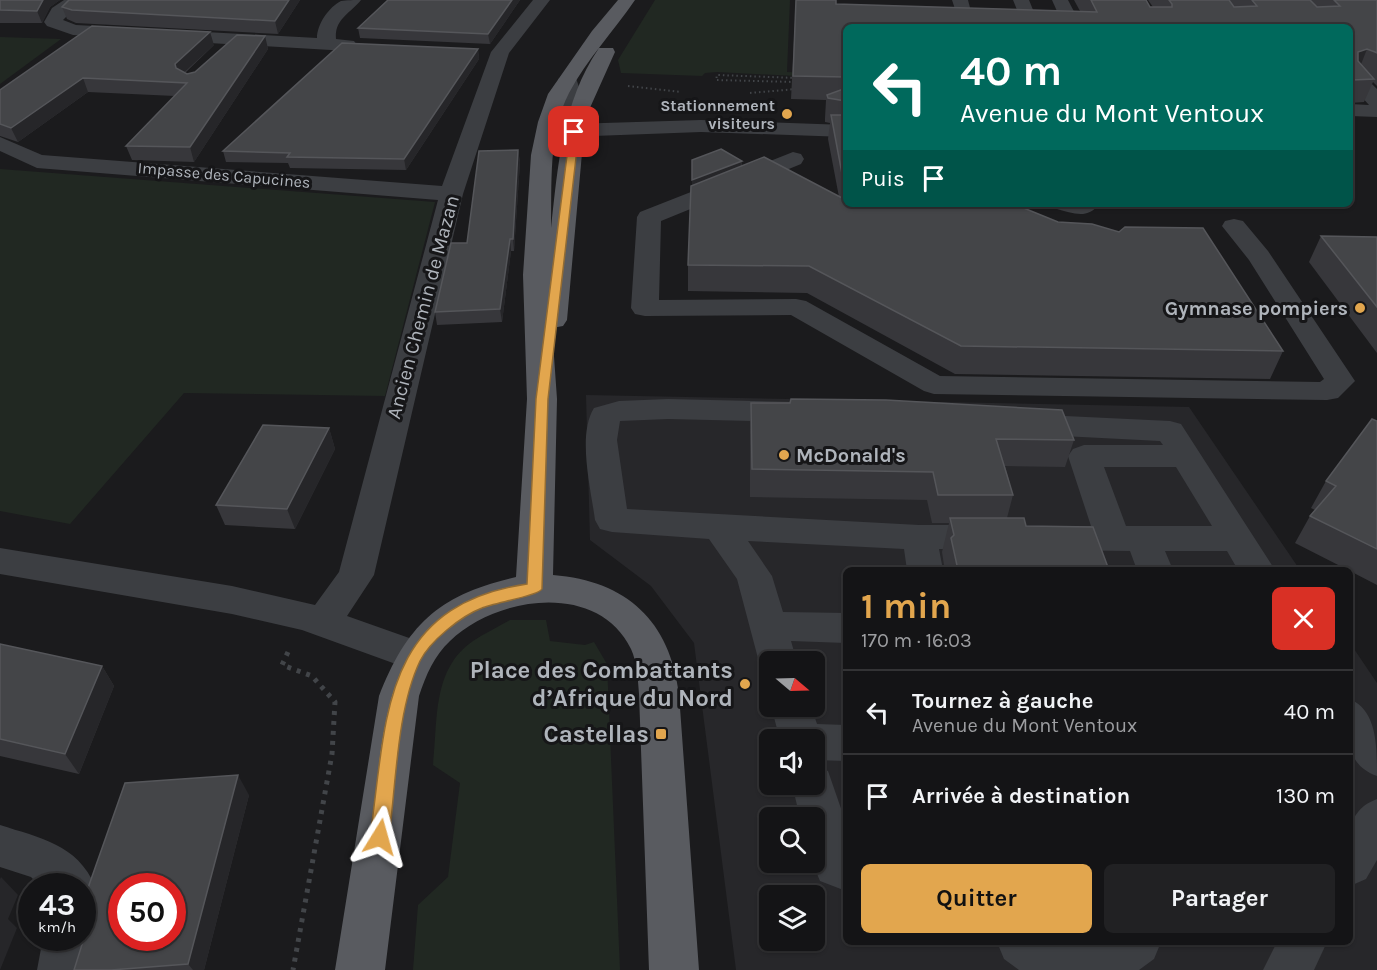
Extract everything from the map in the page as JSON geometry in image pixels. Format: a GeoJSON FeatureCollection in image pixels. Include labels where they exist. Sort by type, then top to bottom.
{"type":"FeatureCollection","features":[{"type":"Feature","properties":{"kind":"main road"},"geometry":{"type":"LineString","coordinates":[[568,79],[598,35],[627,0]]}},
{"type":"Feature","properties":{"kind":"main road"},"geometry":{"type":"LineString","coordinates":[[534,589],[542,399],[536,275],[542,155],[565,124],[632,0]]}},
{"type":"Feature","properties":{"kind":"main road"},"geometry":{"type":"LineString","coordinates":[[360,970],[399,696],[415,656],[452,616],[475,604],[507,593],[534,589],[578,592],[596,598],[633,623],[646,640],[653,658],[660,734],[674,970]]}},
{"type":"Feature","properties":{"kind":"street"},"geometry":{"type":"LineString","coordinates":[[75,0],[58,12],[53,22],[73,30],[364,46]]}},
{"type":"Feature","properties":{"kind":"street"},"geometry":{"type":"LineString","coordinates":[[328,44],[325,36],[328,24],[353,0]]}},
{"type":"Feature","properties":{"kind":"street","name":"Ancien Chemin de Mazan"},"geometry":{"type":"LineString","coordinates":[[315,620],[356,575],[451,194],[489,52],[542,0]]}},
{"type":"Feature","properties":{"kind":"street"},"geometry":{"type":"LineString","coordinates":[[960,0],[968,24]]}},
{"type":"Feature","properties":{"kind":"street"},"geometry":{"type":"LineString","coordinates":[[1021,0],[1031,24]]}},
{"type":"Feature","properties":{"kind":"street"},"geometry":{"type":"LineString","coordinates":[[1060,0],[1072,24]]}},
{"type":"Feature","properties":{"kind":"street"},"geometry":{"type":"LineString","coordinates":[[211,60],[234,39]]}},
{"type":"Feature","properties":{"kind":"street"},"geometry":{"type":"LineString","coordinates":[[1360,74],[1377,101]]}},
{"type":"Feature","properties":{"kind":"street"},"geometry":{"type":"LineString","coordinates":[[568,79],[570,90],[565,124],[843,131]]}},
{"type":"Feature","properties":{"kind":"street"},"geometry":{"type":"LineString","coordinates":[[1353,110],[1377,111]]}},
{"type":"Feature","properties":{"kind":"street","name":"Impasse des Capucines"},"geometry":{"type":"LineString","coordinates":[[0,143],[37,161],[451,194]]}},
{"type":"Feature","properties":{"kind":"street"},"geometry":{"type":"LineString","coordinates":[[793,159],[649,217],[645,308],[796,308],[934,385],[1327,391],[1340,381],[1259,256],[1234,226]]}},
{"type":"Feature","properties":{"kind":"street"},"geometry":{"type":"LineString","coordinates":[[821,414],[668,409],[619,411],[605,415],[601,440],[612,520],[656,525],[719,527],[922,554],[1127,538],[1237,539]]}},
{"type":"Feature","properties":{"kind":"street"},"geometry":{"type":"LineString","coordinates":[[996,423],[1170,431],[1255,567]]}},
{"type":"Feature","properties":{"kind":"street"},"geometry":{"type":"LineString","coordinates":[[1152,567],[1127,538],[1084,456],[1185,456]]}},
{"type":"Feature","properties":{"kind":"street"},"geometry":{"type":"LineString","coordinates":[[719,527],[754,576],[775,651]]}},
{"type":"Feature","properties":{"kind":"street"},"geometry":{"type":"LineString","coordinates":[[0,561],[232,600],[315,620],[415,656]]}},
{"type":"Feature","properties":{"kind":"street"},"geometry":{"type":"LineString","coordinates":[[768,626],[843,628]]}},
{"type":"Feature","properties":{"kind":"street"},"geometry":{"type":"LineString","coordinates":[[1353,721],[1377,758]]}},
{"type":"Feature","properties":{"kind":"street"},"geometry":{"type":"LineString","coordinates":[[825,742],[843,743]]}},
{"type":"Feature","properties":{"kind":"street"},"geometry":{"type":"LineString","coordinates":[[816,795],[836,866],[843,868]]}},
{"type":"Feature","properties":{"kind":"street"},"geometry":{"type":"LineString","coordinates":[[1353,859],[1377,819]]}},
{"type":"Feature","properties":{"kind":"street"},"geometry":{"type":"LineString","coordinates":[[0,846],[46,861],[58,873]]}},
{"type":"Feature","properties":{"kind":"street"},"geometry":{"type":"LineString","coordinates":[[1026,945],[1043,958],[1086,970]]}},
{"type":"Feature","properties":{"kind":"street"},"geometry":{"type":"LineString","coordinates":[[1097,970],[1133,945]]}},
{"type":"Feature","properties":{"kind":"street"},"geometry":{"type":"LineString","coordinates":[[62,970],[65,951]]}},
{"type":"Feature","properties":{"kind":"path"},"geometry":{"type":"LineString","coordinates":[[794,89],[795,82],[716,80],[717,75],[807,79]]}},
{"type":"Feature","properties":{"kind":"path"},"geometry":{"type":"LineString","coordinates":[[625,85],[682,92]]}},
{"type":"Feature","properties":{"kind":"path"},"geometry":{"type":"LineString","coordinates":[[293,970],[332,754],[335,702],[312,676],[282,665],[315,620]]}},
{"type":"Feature","properties":{"kind":"shaded area"},"geometry":{"type":"Polygon","coordinates":[[[655,0],[790,0],[787,72],[835,74],[835,78],[717,72],[705,73],[702,76],[621,73],[618,60],[655,0]]]}},
{"type":"Feature","properties":{"kind":"shaded area"},"geometry":{"type":"Polygon","coordinates":[[[0,37],[61,39],[0,84],[0,37]]]}},
{"type":"Feature","properties":{"kind":"shaded area"},"geometry":{"type":"Polygon","coordinates":[[[0,169],[435,202],[385,396],[184,393],[70,524],[0,511],[0,169]]]}},
{"type":"Feature","properties":{"kind":"shaded area"},"geometry":{"type":"Polygon","coordinates":[[[586,395],[1189,407],[1298,567],[843,567],[843,945],[1353,945],[1353,647],[1377,683],[1377,970],[736,970],[694,643],[651,586],[590,540],[586,395]]]}},
{"type":"Feature","properties":{"kind":"shaded area"},"geometry":{"type":"Polygon","coordinates":[[[510,620],[546,620],[550,641],[585,645],[594,642],[607,664],[620,970],[413,970],[418,905],[448,877],[460,783],[433,765],[437,713],[444,681],[450,666],[460,653],[473,641],[510,620]]]}},
{"type":"Feature","properties":{"kind":"building"},"geometry":{"type":"Polygon","coordinates":[[[0,0],[43,0],[37,11],[0,10],[0,0]]]}},
{"type":"Feature","properties":{"kind":"building"},"geometry":{"type":"Polygon","coordinates":[[[69,0],[289,0],[275,21],[72,10],[62,7],[69,0]]]}},
{"type":"Feature","properties":{"kind":"building"},"geometry":{"type":"Polygon","coordinates":[[[388,0],[512,0],[488,34],[358,28],[388,0]]]}},
{"type":"Feature","properties":{"kind":"building"},"geometry":{"type":"Polygon","coordinates":[[[796,0],[836,0],[836,4],[1097,12],[1091,0],[1146,0],[1150,7],[1172,7],[1169,0],[1229,0],[1234,7],[1257,6],[1252,0],[1310,0],[1317,7],[1340,6],[1334,0],[1377,0],[1377,53],[1367,49],[1358,52],[1358,61],[1374,79],[1353,80],[1353,24],[843,24],[843,77],[793,76],[796,0]]]}},
{"type":"Feature","properties":{"kind":"building"},"geometry":{"type":"Polygon","coordinates":[[[92,26],[210,32],[175,64],[176,68],[187,74],[195,72],[237,35],[265,36],[190,147],[126,146],[187,83],[83,78],[11,128],[0,124],[0,90],[92,26]]]}},
{"type":"Feature","properties":{"kind":"building"},"geometry":{"type":"Polygon","coordinates":[[[342,43],[478,49],[404,159],[287,157],[290,153],[223,151],[342,43]]]}},
{"type":"Feature","properties":{"kind":"building"},"geometry":{"type":"Polygon","coordinates":[[[843,89],[843,100],[828,98],[827,95],[843,89]]]}},
{"type":"Feature","properties":{"kind":"building"},"geometry":{"type":"Polygon","coordinates":[[[831,115],[843,115],[843,179],[831,115]]]}},
{"type":"Feature","properties":{"kind":"building"},"geometry":{"type":"Polygon","coordinates":[[[721,149],[742,161],[692,180],[692,160],[721,149]]]}},
{"type":"Feature","properties":{"kind":"building"},"geometry":{"type":"Polygon","coordinates":[[[518,150],[513,239],[510,239],[500,309],[435,312],[451,243],[467,243],[479,151],[518,150]]]}},
{"type":"Feature","properties":{"kind":"building"},"geometry":{"type":"Polygon","coordinates":[[[764,157],[843,198],[843,207],[1021,207],[1058,222],[1092,224],[1119,232],[1125,227],[1203,228],[1283,351],[961,346],[809,266],[688,265],[691,186],[764,157]]]}},
{"type":"Feature","properties":{"kind":"building"},"geometry":{"type":"Polygon","coordinates":[[[1321,236],[1377,237],[1377,307],[1321,236]]]}},
{"type":"Feature","properties":{"kind":"building"},"geometry":{"type":"Polygon","coordinates":[[[791,399],[886,400],[1062,410],[1074,440],[996,439],[1013,495],[938,495],[933,472],[752,469],[751,403],[790,403],[791,399]]]}},
{"type":"Feature","properties":{"kind":"building"},"geometry":{"type":"Polygon","coordinates":[[[1372,419],[1377,421],[1377,549],[1310,516],[1336,486],[1326,481],[1372,419]]]}},
{"type":"Feature","properties":{"kind":"building"},"geometry":{"type":"Polygon","coordinates":[[[263,425],[329,428],[287,509],[216,505],[263,425]]]}},
{"type":"Feature","properties":{"kind":"building"},"geometry":{"type":"Polygon","coordinates":[[[950,518],[1024,518],[1026,526],[1093,527],[1108,567],[957,567],[951,538],[954,535],[950,518]]]}},
{"type":"Feature","properties":{"kind":"building"},"geometry":{"type":"Polygon","coordinates":[[[0,644],[102,666],[65,754],[0,739],[0,644]]]}},
{"type":"Feature","properties":{"kind":"building"},"geometry":{"type":"Polygon","coordinates":[[[238,775],[188,964],[111,970],[74,970],[80,951],[96,951],[96,873],[93,873],[125,783],[238,775]]]}},
{"type":"Feature","properties":{"kind":"place","name":"Stationnement visiteurs"},"geometry":{"type":"Point","coordinates":[787,114]}},
{"type":"Feature","properties":{"kind":"place","name":"Gymnase pompiers"},"geometry":{"type":"Point","coordinates":[1360,308]}},
{"type":"Feature","properties":{"kind":"place","name":"McDonald's"},"geometry":{"type":"Point","coordinates":[784,455]}},
{"type":"Feature","properties":{"kind":"place","name":"Place des Combattants d’Afrique du Nord"},"geometry":{"type":"Point","coordinates":[745,684]}},
{"type":"Feature","properties":{"kind":"place","name":"Castellas"},"geometry":{"type":"Point","coordinates":[661,734]}},
{"type":"Feature","properties":{"kind":"route"},"geometry":{"type":"LineString","coordinates":[[380,837],[399,696],[415,656],[435,631],[452,616],[475,604],[507,593],[534,589],[542,399],[559,274],[574,132]]}}]}
